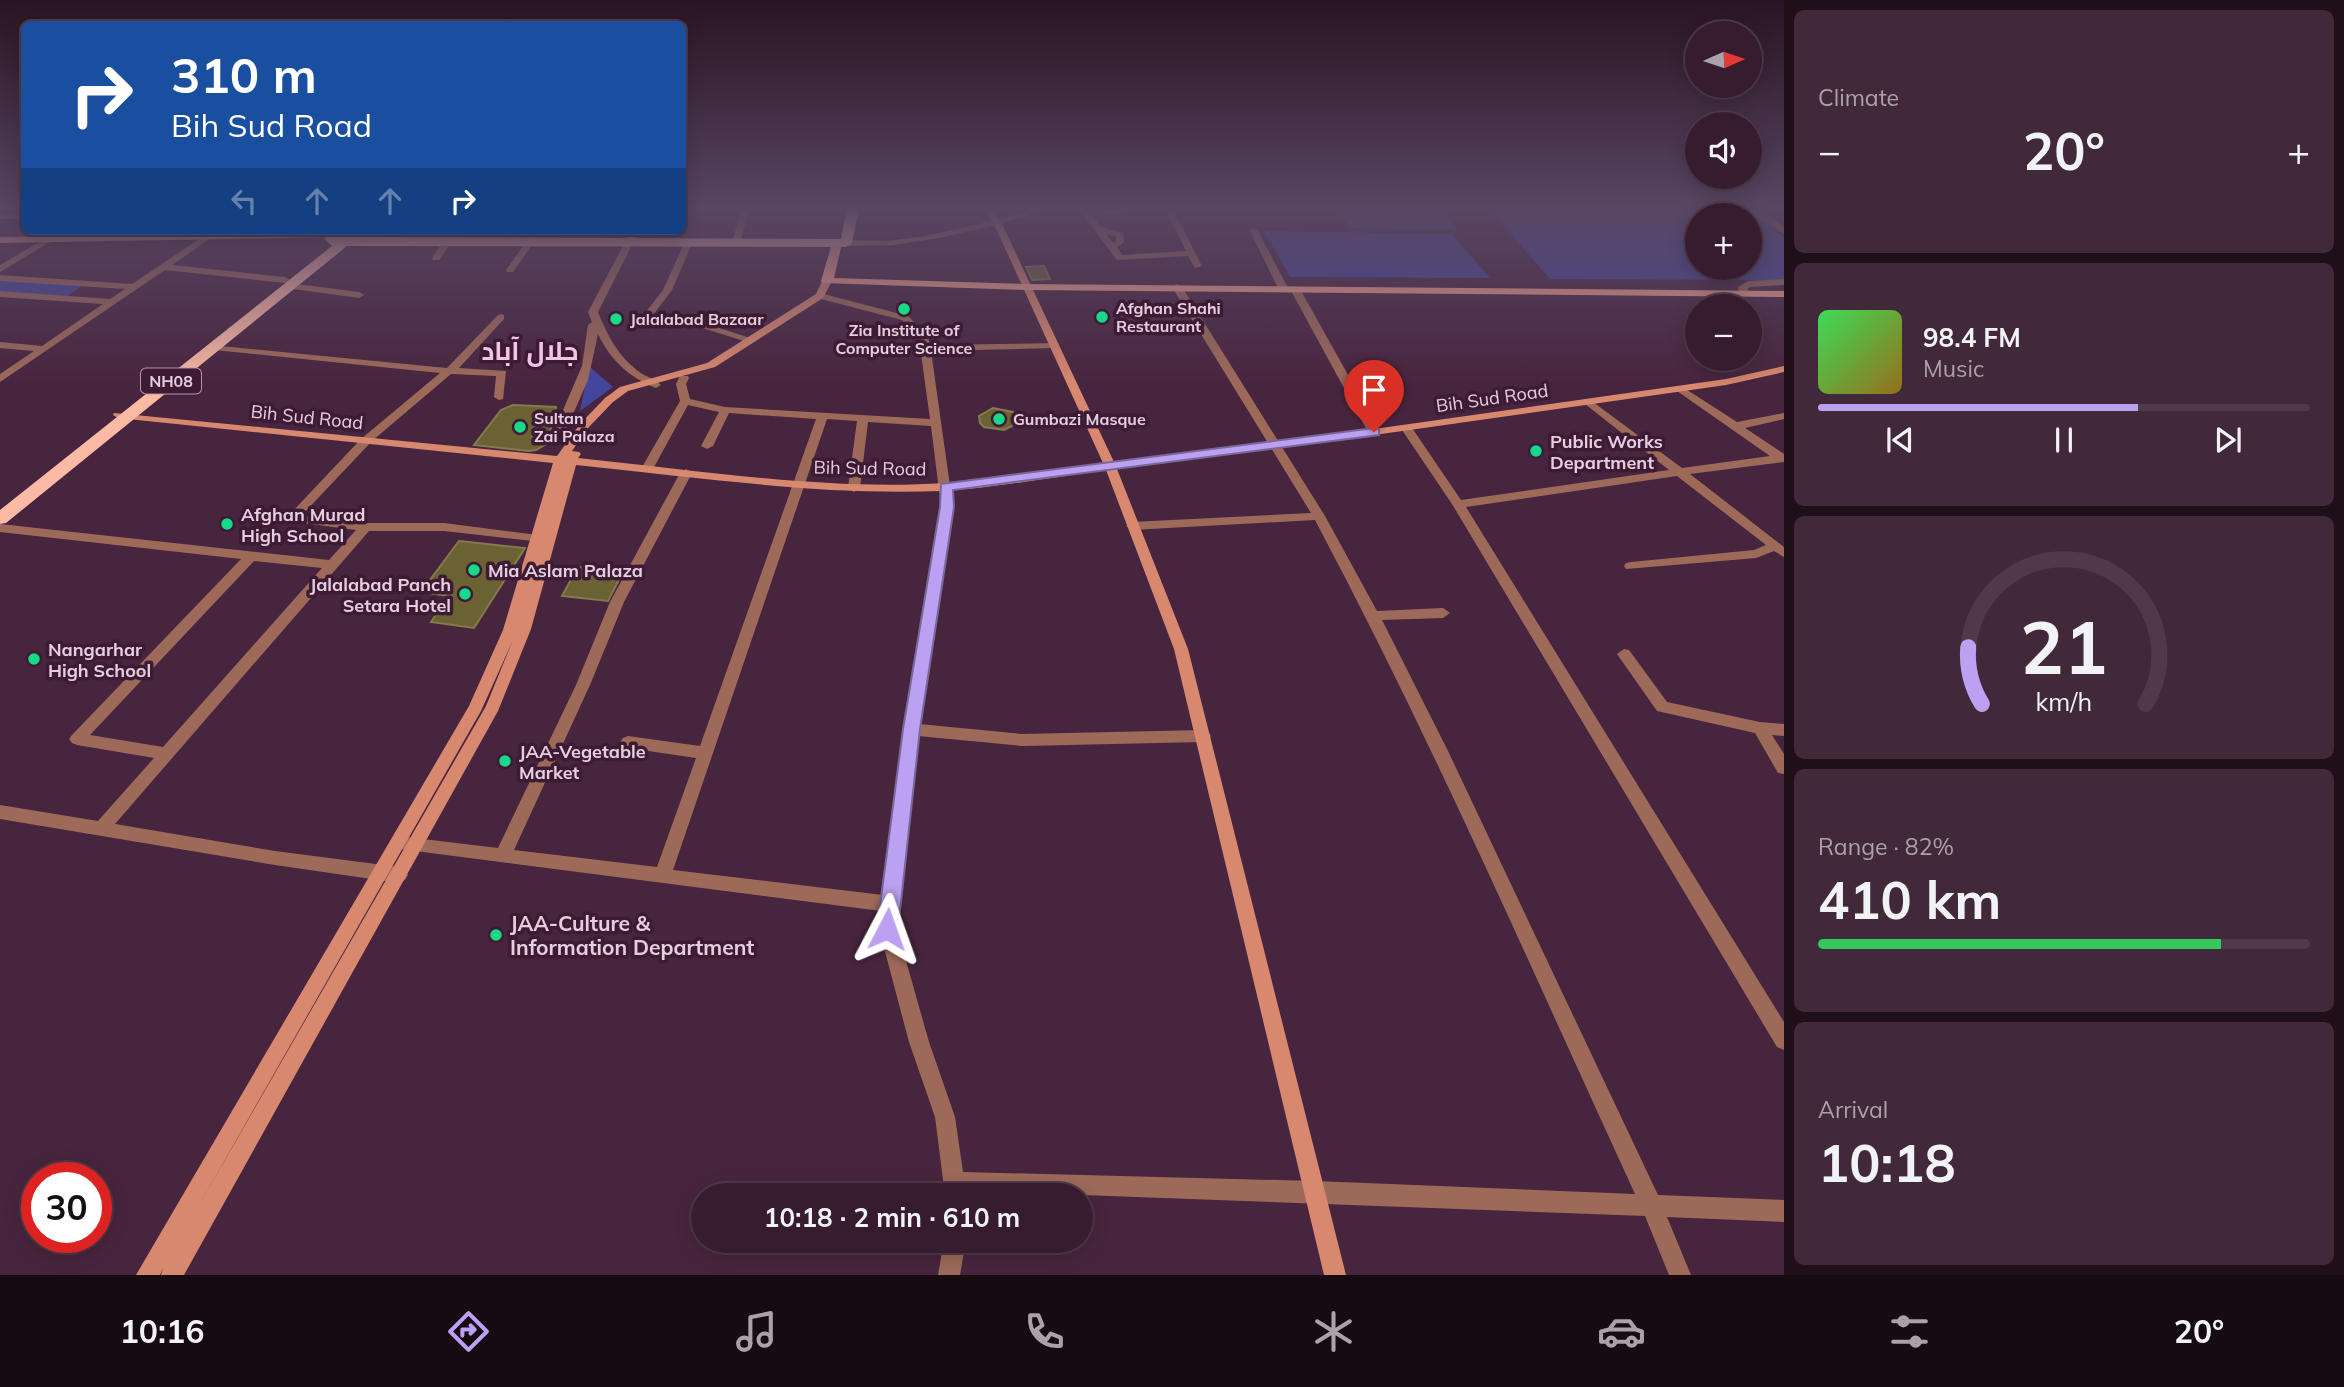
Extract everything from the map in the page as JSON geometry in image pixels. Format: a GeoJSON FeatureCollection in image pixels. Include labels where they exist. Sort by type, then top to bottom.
{"type":"FeatureCollection","features":[{"type":"Feature","properties":{"kind":"highway","name":"NH08"},"geometry":{"type":"LineString","coordinates":[[0,519],[123,415],[308,266]]}},
{"type":"Feature","properties":{"kind":"highway","name":"NH08"},"geometry":{"type":"LineString","coordinates":[[0,509],[214,347],[287,283]]}},
{"type":"Feature","properties":{"kind":"main road"},"geometry":{"type":"LineString","coordinates":[[147,1275],[381,873],[407,845],[493,707],[510,670],[524,629],[565,460],[619,400],[628,394],[653,382],[684,379],[710,372],[823,297],[835,266]]}},
{"type":"Feature","properties":{"kind":"main road"},"geometry":{"type":"LineString","coordinates":[[1017,266],[1111,465],[1181,649],[1335,1275]]}},
{"type":"Feature","properties":{"kind":"main road"},"geometry":{"type":"LineString","coordinates":[[831,281],[1026,287],[1744,294]]}},
{"type":"Feature","properties":{"kind":"main road"},"geometry":{"type":"LineString","coordinates":[[1762,294],[1784,294]]}},
{"type":"Feature","properties":{"kind":"main road"},"geometry":{"type":"LineString","coordinates":[[172,1275],[399,875],[407,845],[494,670],[510,630],[572,442],[616,394],[711,365],[823,297]]}},
{"type":"Feature","properties":{"kind":"main road","name":"Bih Sud Road"},"geometry":{"type":"LineString","coordinates":[[123,415],[800,484],[854,488],[946,487],[1589,402],[1784,369]]}},
{"type":"Feature","properties":{"kind":"street"},"geometry":{"type":"LineString","coordinates":[[510,270],[513,266]]}},
{"type":"Feature","properties":{"kind":"street"},"geometry":{"type":"LineString","coordinates":[[572,442],[561,431],[575,401],[592,348],[593,312],[616,266]]}},
{"type":"Feature","properties":{"kind":"street"},"geometry":{"type":"LineString","coordinates":[[650,313],[667,290],[678,266]]}},
{"type":"Feature","properties":{"kind":"street"},"geometry":{"type":"LineString","coordinates":[[1276,266],[1374,432]]}},
{"type":"Feature","properties":{"kind":"street"},"geometry":{"type":"LineString","coordinates":[[0,379],[165,267],[359,295]]}},
{"type":"Feature","properties":{"kind":"street"},"geometry":{"type":"LineString","coordinates":[[0,278],[134,287]]}},
{"type":"Feature","properties":{"kind":"street"},"geometry":{"type":"LineString","coordinates":[[1744,294],[1743,287],[1748,284],[1784,282]]}},
{"type":"Feature","properties":{"kind":"street"},"geometry":{"type":"LineString","coordinates":[[1178,287],[1319,516],[1373,616],[1440,751],[1652,1207],[1680,1275]]}},
{"type":"Feature","properties":{"kind":"street"},"geometry":{"type":"LineString","coordinates":[[0,294],[112,302]]}},
{"type":"Feature","properties":{"kind":"street"},"geometry":{"type":"LineString","coordinates":[[823,297],[905,318],[923,338],[937,423],[947,507],[911,729],[887,929],[919,1042],[945,1117],[955,1183]]}},
{"type":"Feature","properties":{"kind":"street"},"geometry":{"type":"LineString","coordinates":[[593,312],[603,342],[638,377],[653,382]]}},
{"type":"Feature","properties":{"kind":"street"},"geometry":{"type":"LineString","coordinates":[[674,316],[751,340]]}},
{"type":"Feature","properties":{"kind":"street"},"geometry":{"type":"LineString","coordinates":[[501,317],[449,371],[365,441],[298,513],[299,519],[362,527],[444,527],[538,539]]}},
{"type":"Feature","properties":{"kind":"street"},"geometry":{"type":"LineString","coordinates":[[0,345],[44,349]]}},
{"type":"Feature","properties":{"kind":"street"},"geometry":{"type":"LineString","coordinates":[[925,348],[1054,345]]}},
{"type":"Feature","properties":{"kind":"street"},"geometry":{"type":"LineString","coordinates":[[214,347],[449,371],[502,373],[499,397]]}},
{"type":"Feature","properties":{"kind":"street"},"geometry":{"type":"LineString","coordinates":[[0,366],[16,368]]}},
{"type":"Feature","properties":{"kind":"street"},"geometry":{"type":"LineString","coordinates":[[647,468],[685,401],[681,384],[684,379]]}},
{"type":"Feature","properties":{"kind":"street"},"geometry":{"type":"LineString","coordinates":[[1681,388],[1782,458]]}},
{"type":"Feature","properties":{"kind":"street"},"geometry":{"type":"LineString","coordinates":[[685,401],[725,410],[937,423]]}},
{"type":"Feature","properties":{"kind":"street"},"geometry":{"type":"LineString","coordinates":[[1589,402],[1683,472],[1779,550]]}},
{"type":"Feature","properties":{"kind":"street"},"geometry":{"type":"LineString","coordinates":[[707,446],[725,410]]}},
{"type":"Feature","properties":{"kind":"street"},"geometry":{"type":"LineString","coordinates":[[663,874],[823,415]]}},
{"type":"Feature","properties":{"kind":"street"},"geometry":{"type":"LineString","coordinates":[[1736,426],[1784,416]]}},
{"type":"Feature","properties":{"kind":"street"},"geometry":{"type":"LineString","coordinates":[[854,488],[863,418]]}},
{"type":"Feature","properties":{"kind":"street"},"geometry":{"type":"LineString","coordinates":[[1406,427],[1458,504],[1781,1030]]}},
{"type":"Feature","properties":{"kind":"street"},"geometry":{"type":"LineString","coordinates":[[1458,504],[1782,458]]}},
{"type":"Feature","properties":{"kind":"street"},"geometry":{"type":"LineString","coordinates":[[503,855],[583,685],[617,601],[686,472]]}},
{"type":"Feature","properties":{"kind":"street"},"geometry":{"type":"LineString","coordinates":[[1132,526],[1319,516]]}},
{"type":"Feature","properties":{"kind":"street"},"geometry":{"type":"LineString","coordinates":[[102,828],[365,527],[362,527]]}},
{"type":"Feature","properties":{"kind":"street"},"geometry":{"type":"LineString","coordinates":[[0,528],[333,565]]}},
{"type":"Feature","properties":{"kind":"street"},"geometry":{"type":"LineString","coordinates":[[1631,566],[1779,550]]}},
{"type":"Feature","properties":{"kind":"street"},"geometry":{"type":"LineString","coordinates":[[166,754],[77,739],[251,556]]}},
{"type":"Feature","properties":{"kind":"street"},"geometry":{"type":"LineString","coordinates":[[1373,616],[1443,613]]}},
{"type":"Feature","properties":{"kind":"street"},"geometry":{"type":"LineString","coordinates":[[1624,654],[1662,707],[1760,728],[1784,730]]}},
{"type":"Feature","properties":{"kind":"street"},"geometry":{"type":"LineString","coordinates":[[1760,728],[1784,768]]}},
{"type":"Feature","properties":{"kind":"street"},"geometry":{"type":"LineString","coordinates":[[911,729],[1022,740],[1203,736]]}},
{"type":"Feature","properties":{"kind":"street"},"geometry":{"type":"LineString","coordinates":[[628,742],[705,753]]}},
{"type":"Feature","properties":{"kind":"street"},"geometry":{"type":"LineString","coordinates":[[0,812],[267,857],[399,875]]}},
{"type":"Feature","properties":{"kind":"street"},"geometry":{"type":"LineString","coordinates":[[407,845],[663,874],[888,904]]}},
{"type":"Feature","properties":{"kind":"street"},"geometry":{"type":"LineString","coordinates":[[1093,1190],[1315,1192],[1784,1211]]}},
{"type":"Feature","properties":{"kind":"street"},"geometry":{"type":"LineString","coordinates":[[950,1275],[953,1253]]}},
{"type":"Feature","properties":{"kind":"shaded area"},"geometry":{"type":"Polygon","coordinates":[[[1284,266],[1480,266],[1490,278],[1290,277],[1284,266]]]}},
{"type":"Feature","properties":{"kind":"shaded area"},"geometry":{"type":"Polygon","coordinates":[[[1539,266],[1685,266],[1685,280],[1550,279],[1539,266]]]}},
{"type":"Feature","properties":{"kind":"shaded area"},"geometry":{"type":"Polygon","coordinates":[[[1762,266],[1784,266],[1784,280],[1762,280],[1762,266]]]}},
{"type":"Feature","properties":{"kind":"shaded area"},"geometry":{"type":"Polygon","coordinates":[[[0,278],[85,284],[66,297],[0,292],[0,278]]]}},
{"type":"Feature","properties":{"kind":"shaded area"},"geometry":{"type":"Polygon","coordinates":[[[589,366],[613,387],[580,411],[589,366]]]}},
{"type":"Feature","properties":{"kind":"building"},"geometry":{"type":"Polygon","coordinates":[[[1044,266],[1050,279],[1032,280],[1026,267],[1044,266]]]}},
{"type":"Feature","properties":{"kind":"building","name":"Sultan Zai Palaza"},"geometry":{"type":"Polygon","coordinates":[[[513,405],[556,407],[548,443],[529,451],[474,445],[501,410],[513,405]]]}},
{"type":"Feature","properties":{"kind":"building","name":"Gumbazi Masque"},"geometry":{"type":"Polygon","coordinates":[[[993,408],[1013,412],[1019,419],[1018,423],[1004,430],[984,427],[979,416],[993,408]]]}},
{"type":"Feature","properties":{"kind":"building","name":"Mia Aslam Palaza"},"geometry":{"type":"Polygon","coordinates":[[[459,541],[525,548],[474,628],[431,622],[449,596],[421,592],[459,541]]]}},
{"type":"Feature","properties":{"kind":"building","name":"Mia Aslam Palaza"},"geometry":{"type":"Polygon","coordinates":[[[578,567],[623,572],[608,601],[562,596],[578,567]]]}},
{"type":"Feature","properties":{"kind":"place","name":"Zia Institute of Computer Science"},"geometry":{"type":"Point","coordinates":[904,309]}},
{"type":"Feature","properties":{"kind":"place","name":"Afghan Shahi Restaurant"},"geometry":{"type":"Point","coordinates":[1102,317]}},
{"type":"Feature","properties":{"kind":"place","name":"Jalalabad Bazaar"},"geometry":{"type":"Point","coordinates":[616,319]}},
{"type":"Feature","properties":{"kind":"place","name":"Gumbazi Masque"},"geometry":{"type":"Point","coordinates":[999,419]}},
{"type":"Feature","properties":{"kind":"place","name":"Sultan Zai Palaza"},"geometry":{"type":"Point","coordinates":[520,427]}},
{"type":"Feature","properties":{"kind":"place","name":"Public Works Department"},"geometry":{"type":"Point","coordinates":[1536,451]}},
{"type":"Feature","properties":{"kind":"place","name":"Afghan Murad High School"},"geometry":{"type":"Point","coordinates":[227,524]}},
{"type":"Feature","properties":{"kind":"place","name":"Mia Aslam Palaza"},"geometry":{"type":"Point","coordinates":[474,570]}},
{"type":"Feature","properties":{"kind":"place","name":"Jalalabad Panch Setara Hotel"},"geometry":{"type":"Point","coordinates":[465,594]}},
{"type":"Feature","properties":{"kind":"place","name":"Nangarhar High School"},"geometry":{"type":"Point","coordinates":[34,659]}},
{"type":"Feature","properties":{"kind":"place","name":"JAA-Vegetable Market"},"geometry":{"type":"Point","coordinates":[505,761]}},
{"type":"Feature","properties":{"kind":"place","name":"JAA-Culture & Information Department"},"geometry":{"type":"Point","coordinates":[496,935]}},
{"type":"Feature","properties":{"kind":"district","name":"جلال آباد"},"geometry":{"type":"Point","coordinates":[530,350]}},
{"type":"Feature","properties":{"kind":"route"},"geometry":{"type":"LineString","coordinates":[[887,929],[911,729],[947,507],[946,487],[1374,432]]}}]}
